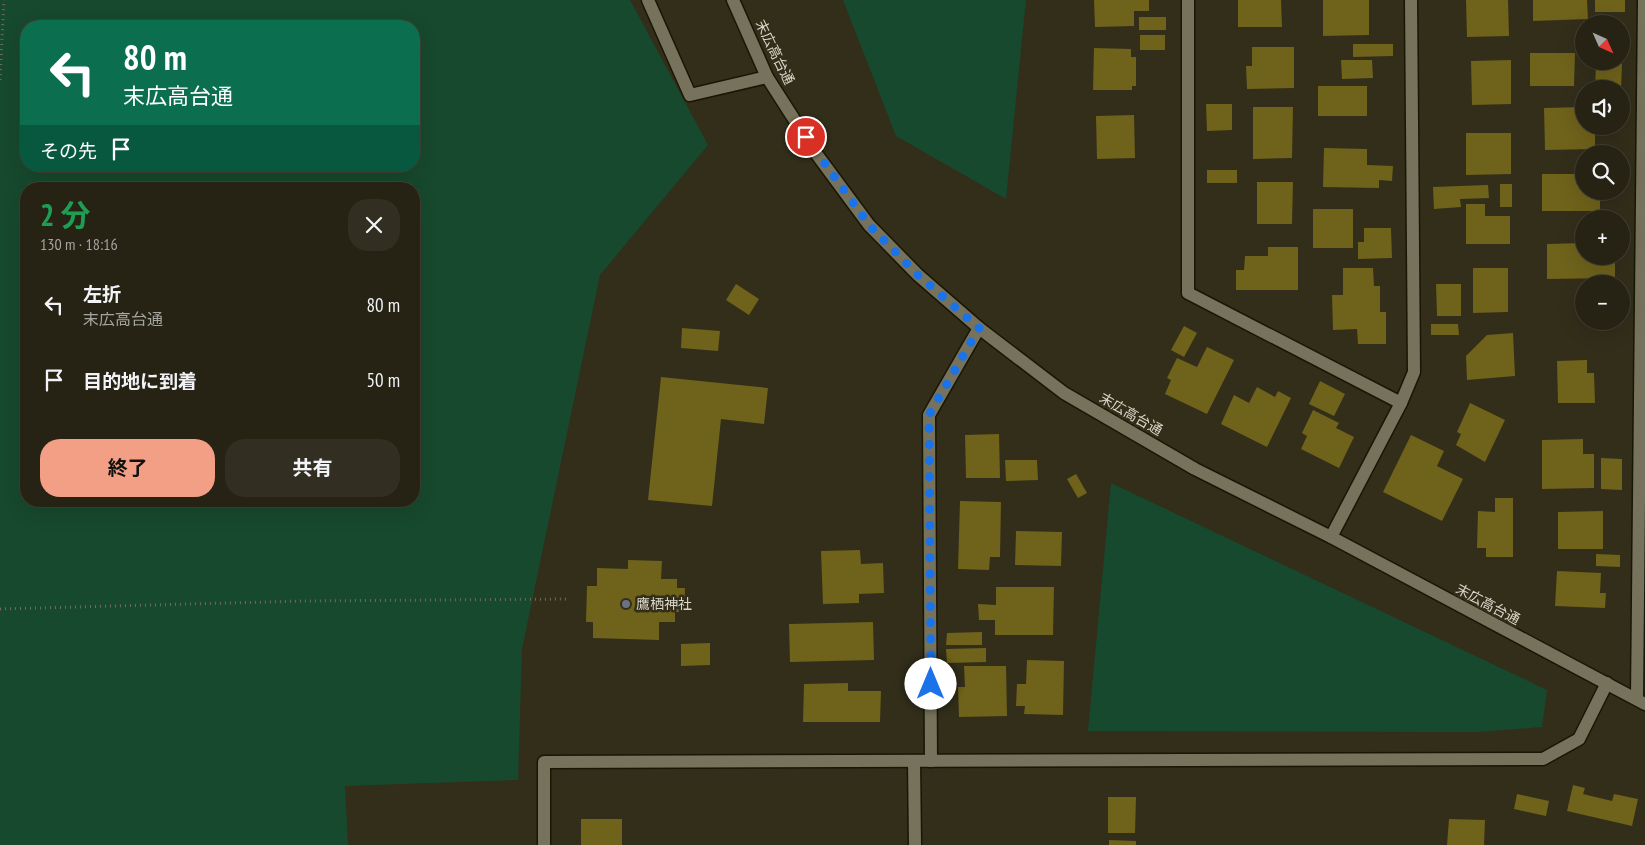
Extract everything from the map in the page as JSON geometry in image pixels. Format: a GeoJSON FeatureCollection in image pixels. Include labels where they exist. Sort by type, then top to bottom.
{"type":"FeatureCollection","features":[{"type":"Feature","properties":{"kind":"street"},"geometry":{"type":"LineString","coordinates":[[648,0],[690,95],[767,77]]}},
{"type":"Feature","properties":{"kind":"street","name":"末広高台通"},"geometry":{"type":"LineString","coordinates":[[733,0],[767,77],[815,152],[869,225],[918,275],[979,328],[1064,393],[1195,469],[1331,537],[1641,701]]}},
{"type":"Feature","properties":{"kind":"street"},"geometry":{"type":"LineString","coordinates":[[1188,0],[1188,292],[1401,403]]}},
{"type":"Feature","properties":{"kind":"street"},"geometry":{"type":"LineString","coordinates":[[1331,537],[1401,403],[1414,372],[1411,0]]}},
{"type":"Feature","properties":{"kind":"street"},"geometry":{"type":"LineString","coordinates":[[1641,701],[1644,0]]}},
{"type":"Feature","properties":{"kind":"street"},"geometry":{"type":"LineString","coordinates":[[931,761],[929,415],[979,328]]}},
{"type":"Feature","properties":{"kind":"street"},"geometry":{"type":"LineString","coordinates":[[544,845],[544,762],[1543,759],[1579,740],[1607,683]]}},
{"type":"Feature","properties":{"kind":"street"},"geometry":{"type":"LineString","coordinates":[[914,761],[915,845]]}},
{"type":"Feature","properties":{"kind":"path"},"geometry":{"type":"LineString","coordinates":[[0,80],[4,0]]}},
{"type":"Feature","properties":{"kind":"path"},"geometry":{"type":"LineString","coordinates":[[0,609],[304,601],[569,599]]}},
{"type":"Feature","properties":{"kind":"green space"},"geometry":{"type":"Polygon","coordinates":[[[0,0],[630,0],[708,145],[600,275],[522,649],[518,780],[345,786],[348,845],[0,845],[0,0]]]}},
{"type":"Feature","properties":{"kind":"green space"},"geometry":{"type":"Polygon","coordinates":[[[843,0],[1026,0],[1006,199],[896,136],[843,0]]]}},
{"type":"Feature","properties":{"kind":"green space"},"geometry":{"type":"Polygon","coordinates":[[[1111,483],[1547,690],[1542,727],[1477,732],[1088,731],[1111,483]]]}},
{"type":"Feature","properties":{"kind":"building"},"geometry":{"type":"Polygon","coordinates":[[[1094,0],[1149,0],[1149,11],[1134,11],[1134,26],[1095,27],[1094,0]]]}},
{"type":"Feature","properties":{"kind":"building"},"geometry":{"type":"Polygon","coordinates":[[[1238,0],[1281,0],[1282,27],[1238,27],[1238,0]]]}},
{"type":"Feature","properties":{"kind":"building"},"geometry":{"type":"Polygon","coordinates":[[[1323,0],[1369,0],[1369,35],[1323,36],[1323,0]]]}},
{"type":"Feature","properties":{"kind":"building"},"geometry":{"type":"Polygon","coordinates":[[[1466,0],[1508,0],[1509,36],[1467,37],[1466,0]]]}},
{"type":"Feature","properties":{"kind":"building"},"geometry":{"type":"Polygon","coordinates":[[[1533,0],[1587,0],[1588,15],[1575,15],[1575,19],[1533,21],[1533,0]]]}},
{"type":"Feature","properties":{"kind":"building"},"geometry":{"type":"Polygon","coordinates":[[[1595,0],[1625,0],[1625,12],[1595,12],[1595,0]]]}},
{"type":"Feature","properties":{"kind":"building"},"geometry":{"type":"Polygon","coordinates":[[[1139,17],[1166,17],[1166,30],[1139,30],[1139,17]]]}},
{"type":"Feature","properties":{"kind":"building"},"geometry":{"type":"Polygon","coordinates":[[[1140,35],[1165,35],[1165,50],[1140,50],[1140,35]]]}},
{"type":"Feature","properties":{"kind":"building"},"geometry":{"type":"Polygon","coordinates":[[[1353,44],[1393,44],[1393,56],[1353,57],[1353,44]]]}},
{"type":"Feature","properties":{"kind":"building"},"geometry":{"type":"Polygon","coordinates":[[[1252,47],[1294,47],[1294,88],[1247,89],[1246,66],[1252,66],[1252,47]]]}},
{"type":"Feature","properties":{"kind":"building"},"geometry":{"type":"Polygon","coordinates":[[[1094,48],[1131,49],[1131,57],[1136,57],[1136,86],[1132,86],[1132,90],[1093,90],[1094,48]]]}},
{"type":"Feature","properties":{"kind":"building"},"geometry":{"type":"Polygon","coordinates":[[[1530,53],[1575,53],[1574,86],[1530,86],[1530,53]]]}},
{"type":"Feature","properties":{"kind":"building"},"geometry":{"type":"Polygon","coordinates":[[[1341,60],[1372,60],[1373,78],[1342,79],[1341,60]]]}},
{"type":"Feature","properties":{"kind":"building"},"geometry":{"type":"Polygon","coordinates":[[[1511,60],[1511,104],[1472,105],[1471,61],[1511,60]]]}},
{"type":"Feature","properties":{"kind":"building"},"geometry":{"type":"Polygon","coordinates":[[[1596,70],[1622,70],[1621,80],[1595,80],[1596,70]]]}},
{"type":"Feature","properties":{"kind":"building"},"geometry":{"type":"Polygon","coordinates":[[[1318,86],[1367,86],[1367,116],[1318,116],[1318,86]]]}},
{"type":"Feature","properties":{"kind":"building"},"geometry":{"type":"Polygon","coordinates":[[[1206,104],[1232,104],[1232,130],[1207,131],[1206,104]]]}},
{"type":"Feature","properties":{"kind":"building"},"geometry":{"type":"Polygon","coordinates":[[[1253,107],[1293,107],[1292,158],[1253,159],[1253,107]]]}},
{"type":"Feature","properties":{"kind":"building"},"geometry":{"type":"Polygon","coordinates":[[[1575,107],[1575,135],[1595,135],[1595,145],[1575,145],[1575,149],[1545,150],[1544,108],[1575,107]]]}},
{"type":"Feature","properties":{"kind":"building"},"geometry":{"type":"Polygon","coordinates":[[[1134,115],[1135,158],[1097,159],[1096,116],[1134,115]]]}},
{"type":"Feature","properties":{"kind":"building"},"geometry":{"type":"Polygon","coordinates":[[[1466,133],[1511,133],[1511,174],[1466,175],[1466,133]]]}},
{"type":"Feature","properties":{"kind":"building"},"geometry":{"type":"Polygon","coordinates":[[[1324,148],[1367,149],[1367,165],[1393,166],[1392,181],[1379,180],[1379,188],[1323,187],[1324,148]]]}},
{"type":"Feature","properties":{"kind":"building"},"geometry":{"type":"Polygon","coordinates":[[[1207,170],[1237,170],[1237,183],[1207,183],[1207,170]]]}},
{"type":"Feature","properties":{"kind":"building"},"geometry":{"type":"Polygon","coordinates":[[[1542,174],[1575,174],[1575,200],[1600,200],[1600,210],[1542,211],[1542,174]]]}},
{"type":"Feature","properties":{"kind":"building"},"geometry":{"type":"Polygon","coordinates":[[[1257,182],[1293,182],[1292,224],[1257,224],[1257,182]]]}},
{"type":"Feature","properties":{"kind":"building"},"geometry":{"type":"Polygon","coordinates":[[[1500,184],[1512,184],[1512,207],[1500,207],[1500,184]]]}},
{"type":"Feature","properties":{"kind":"building"},"geometry":{"type":"Polygon","coordinates":[[[1488,185],[1489,198],[1460,199],[1461,207],[1434,209],[1433,187],[1488,185]]]}},
{"type":"Feature","properties":{"kind":"building"},"geometry":{"type":"Polygon","coordinates":[[[1466,204],[1485,204],[1485,216],[1510,216],[1510,244],[1466,244],[1466,204]]]}},
{"type":"Feature","properties":{"kind":"building"},"geometry":{"type":"Polygon","coordinates":[[[1313,209],[1353,209],[1353,248],[1313,248],[1313,209]]]}},
{"type":"Feature","properties":{"kind":"building"},"geometry":{"type":"Polygon","coordinates":[[[1364,228],[1391,228],[1392,258],[1358,259],[1358,242],[1364,242],[1364,228]]]}},
{"type":"Feature","properties":{"kind":"building"},"geometry":{"type":"Polygon","coordinates":[[[1575,243],[1575,265],[1615,265],[1615,275],[1575,275],[1575,279],[1547,279],[1547,244],[1575,243]]]}},
{"type":"Feature","properties":{"kind":"building"},"geometry":{"type":"Polygon","coordinates":[[[1268,247],[1298,247],[1298,290],[1236,290],[1236,270],[1244,270],[1245,256],[1268,256],[1268,247]]]}},
{"type":"Feature","properties":{"kind":"building"},"geometry":{"type":"Polygon","coordinates":[[[1343,268],[1373,268],[1374,286],[1380,286],[1380,312],[1386,312],[1386,344],[1358,344],[1357,329],[1333,330],[1332,295],[1343,295],[1343,268]]]}},
{"type":"Feature","properties":{"kind":"building"},"geometry":{"type":"Polygon","coordinates":[[[1473,268],[1508,268],[1508,312],[1473,313],[1473,268]]]}},
{"type":"Feature","properties":{"kind":"building"},"geometry":{"type":"Polygon","coordinates":[[[736,284],[759,299],[749,315],[726,300],[736,284]]]}},
{"type":"Feature","properties":{"kind":"building"},"geometry":{"type":"Polygon","coordinates":[[[1436,284],[1461,284],[1461,316],[1437,316],[1436,284]]]}},
{"type":"Feature","properties":{"kind":"building"},"geometry":{"type":"Polygon","coordinates":[[[1431,324],[1458,324],[1459,335],[1431,335],[1431,324]]]}},
{"type":"Feature","properties":{"kind":"building"},"geometry":{"type":"Polygon","coordinates":[[[1184,326],[1197,333],[1184,357],[1171,350],[1184,326]]]}},
{"type":"Feature","properties":{"kind":"building"},"geometry":{"type":"Polygon","coordinates":[[[682,328],[720,331],[718,351],[681,348],[682,328]]]}},
{"type":"Feature","properties":{"kind":"building"},"geometry":{"type":"Polygon","coordinates":[[[1513,333],[1515,376],[1467,380],[1466,356],[1487,335],[1513,333]]]}},
{"type":"Feature","properties":{"kind":"building"},"geometry":{"type":"Polygon","coordinates":[[[1207,347],[1234,360],[1207,414],[1165,394],[1171,380],[1167,378],[1177,358],[1197,367],[1207,347]]]}},
{"type":"Feature","properties":{"kind":"building"},"geometry":{"type":"Polygon","coordinates":[[[1587,360],[1587,373],[1594,373],[1595,403],[1558,403],[1557,361],[1587,360]]]}},
{"type":"Feature","properties":{"kind":"building"},"geometry":{"type":"Polygon","coordinates":[[[661,377],[768,388],[764,424],[721,419],[712,506],[648,500],[661,377]]]}},
{"type":"Feature","properties":{"kind":"building"},"geometry":{"type":"Polygon","coordinates":[[[1320,381],[1345,394],[1334,416],[1309,404],[1320,381]]]}},
{"type":"Feature","properties":{"kind":"building"},"geometry":{"type":"Polygon","coordinates":[[[1257,387],[1275,397],[1278,391],[1291,398],[1267,447],[1221,424],[1234,395],[1249,403],[1257,387]]]}},
{"type":"Feature","properties":{"kind":"building"},"geometry":{"type":"Polygon","coordinates":[[[1470,403],[1505,420],[1485,462],[1456,445],[1461,434],[1457,432],[1470,403]]]}},
{"type":"Feature","properties":{"kind":"building"},"geometry":{"type":"Polygon","coordinates":[[[1313,410],[1339,423],[1336,428],[1354,437],[1339,468],[1301,449],[1307,436],[1302,433],[1313,410]]]}},
{"type":"Feature","properties":{"kind":"building"},"geometry":{"type":"Polygon","coordinates":[[[999,434],[1000,478],[966,478],[965,435],[999,434]]]}},
{"type":"Feature","properties":{"kind":"building"},"geometry":{"type":"Polygon","coordinates":[[[1411,435],[1444,451],[1437,466],[1463,479],[1442,521],[1383,492],[1411,435]]]}},
{"type":"Feature","properties":{"kind":"building"},"geometry":{"type":"Polygon","coordinates":[[[1583,439],[1583,454],[1594,454],[1594,488],[1542,489],[1542,440],[1583,439]]]}},
{"type":"Feature","properties":{"kind":"building"},"geometry":{"type":"Polygon","coordinates":[[[1601,458],[1622,459],[1622,490],[1601,489],[1601,458]]]}},
{"type":"Feature","properties":{"kind":"building"},"geometry":{"type":"Polygon","coordinates":[[[1005,460],[1037,460],[1038,480],[1006,481],[1005,460]]]}},
{"type":"Feature","properties":{"kind":"building"},"geometry":{"type":"Polygon","coordinates":[[[1076,474],[1087,493],[1078,498],[1067,479],[1076,474]]]}},
{"type":"Feature","properties":{"kind":"building"},"geometry":{"type":"Polygon","coordinates":[[[1495,498],[1513,498],[1513,557],[1486,557],[1486,548],[1477,548],[1478,511],[1495,512],[1495,498]]]}},
{"type":"Feature","properties":{"kind":"building"},"geometry":{"type":"Polygon","coordinates":[[[960,501],[1001,502],[1000,557],[990,557],[989,570],[958,569],[960,501]]]}},
{"type":"Feature","properties":{"kind":"building"},"geometry":{"type":"Polygon","coordinates":[[[1603,511],[1603,549],[1558,549],[1558,512],[1603,511]]]}},
{"type":"Feature","properties":{"kind":"building"},"geometry":{"type":"Polygon","coordinates":[[[1016,531],[1062,532],[1061,566],[1015,565],[1016,531]]]}},
{"type":"Feature","properties":{"kind":"building"},"geometry":{"type":"Polygon","coordinates":[[[860,550],[861,564],[883,563],[884,593],[859,594],[859,603],[823,604],[821,551],[860,550]]]}},
{"type":"Feature","properties":{"kind":"building"},"geometry":{"type":"Polygon","coordinates":[[[1596,554],[1620,555],[1620,567],[1596,566],[1596,554]]]}},
{"type":"Feature","properties":{"kind":"building"},"geometry":{"type":"Polygon","coordinates":[[[628,560],[662,561],[661,579],[677,579],[677,588],[685,588],[684,612],[675,612],[675,622],[659,622],[659,640],[593,638],[593,622],[586,622],[587,586],[597,586],[597,568],[628,569],[628,560]]]}},
{"type":"Feature","properties":{"kind":"building"},"geometry":{"type":"Polygon","coordinates":[[[1557,571],[1601,573],[1600,593],[1606,593],[1605,608],[1555,606],[1557,571]]]}},
{"type":"Feature","properties":{"kind":"building"},"geometry":{"type":"Polygon","coordinates":[[[996,587],[1054,587],[1053,635],[995,635],[995,620],[979,620],[978,604],[996,605],[996,587]]]}},
{"type":"Feature","properties":{"kind":"building"},"geometry":{"type":"Polygon","coordinates":[[[873,622],[874,660],[790,662],[789,624],[873,622]]]}},
{"type":"Feature","properties":{"kind":"building"},"geometry":{"type":"Polygon","coordinates":[[[982,632],[982,645],[946,645],[947,633],[982,632]]]}},
{"type":"Feature","properties":{"kind":"building"},"geometry":{"type":"Polygon","coordinates":[[[710,643],[710,665],[681,666],[681,644],[710,643]]]}},
{"type":"Feature","properties":{"kind":"building"},"geometry":{"type":"Polygon","coordinates":[[[986,648],[986,662],[947,663],[946,649],[986,648]]]}},
{"type":"Feature","properties":{"kind":"building"},"geometry":{"type":"Polygon","coordinates":[[[1027,660],[1064,661],[1063,715],[1024,714],[1025,706],[1016,706],[1017,684],[1026,684],[1027,660]]]}},
{"type":"Feature","properties":{"kind":"building"},"geometry":{"type":"Polygon","coordinates":[[[964,666],[1006,666],[1007,716],[959,717],[958,687],[965,687],[964,666]]]}},
{"type":"Feature","properties":{"kind":"building"},"geometry":{"type":"Polygon","coordinates":[[[848,683],[848,691],[881,691],[880,722],[803,722],[804,684],[848,683]]]}},
{"type":"Feature","properties":{"kind":"building"},"geometry":{"type":"Polygon","coordinates":[[[1573,785],[1585,788],[1583,794],[1612,801],[1614,794],[1638,799],[1632,826],[1567,811],[1573,785]]]}},
{"type":"Feature","properties":{"kind":"building"},"geometry":{"type":"Polygon","coordinates":[[[1517,794],[1549,801],[1546,816],[1514,809],[1517,794]]]}},
{"type":"Feature","properties":{"kind":"building"},"geometry":{"type":"Polygon","coordinates":[[[1108,797],[1136,797],[1135,833],[1108,833],[1108,797]]]}},
{"type":"Feature","properties":{"kind":"building"},"geometry":{"type":"Polygon","coordinates":[[[581,819],[622,819],[622,845],[581,845],[581,819]]]}},
{"type":"Feature","properties":{"kind":"building"},"geometry":{"type":"Polygon","coordinates":[[[1449,819],[1485,820],[1484,845],[1447,845],[1449,819]]]}},
{"type":"Feature","properties":{"kind":"building"},"geometry":{"type":"Polygon","coordinates":[[[1109,840],[1136,841],[1136,845],[1109,845],[1109,840]]]}},
{"type":"Feature","properties":{"kind":"place","name":"鷹栖神社"},"geometry":{"type":"Point","coordinates":[626,604]}},
{"type":"Feature","properties":{"kind":"route"},"geometry":{"type":"LineString","coordinates":[[806,137],[869,225],[918,275],[979,328],[929,415],[931,684]]}}]}
